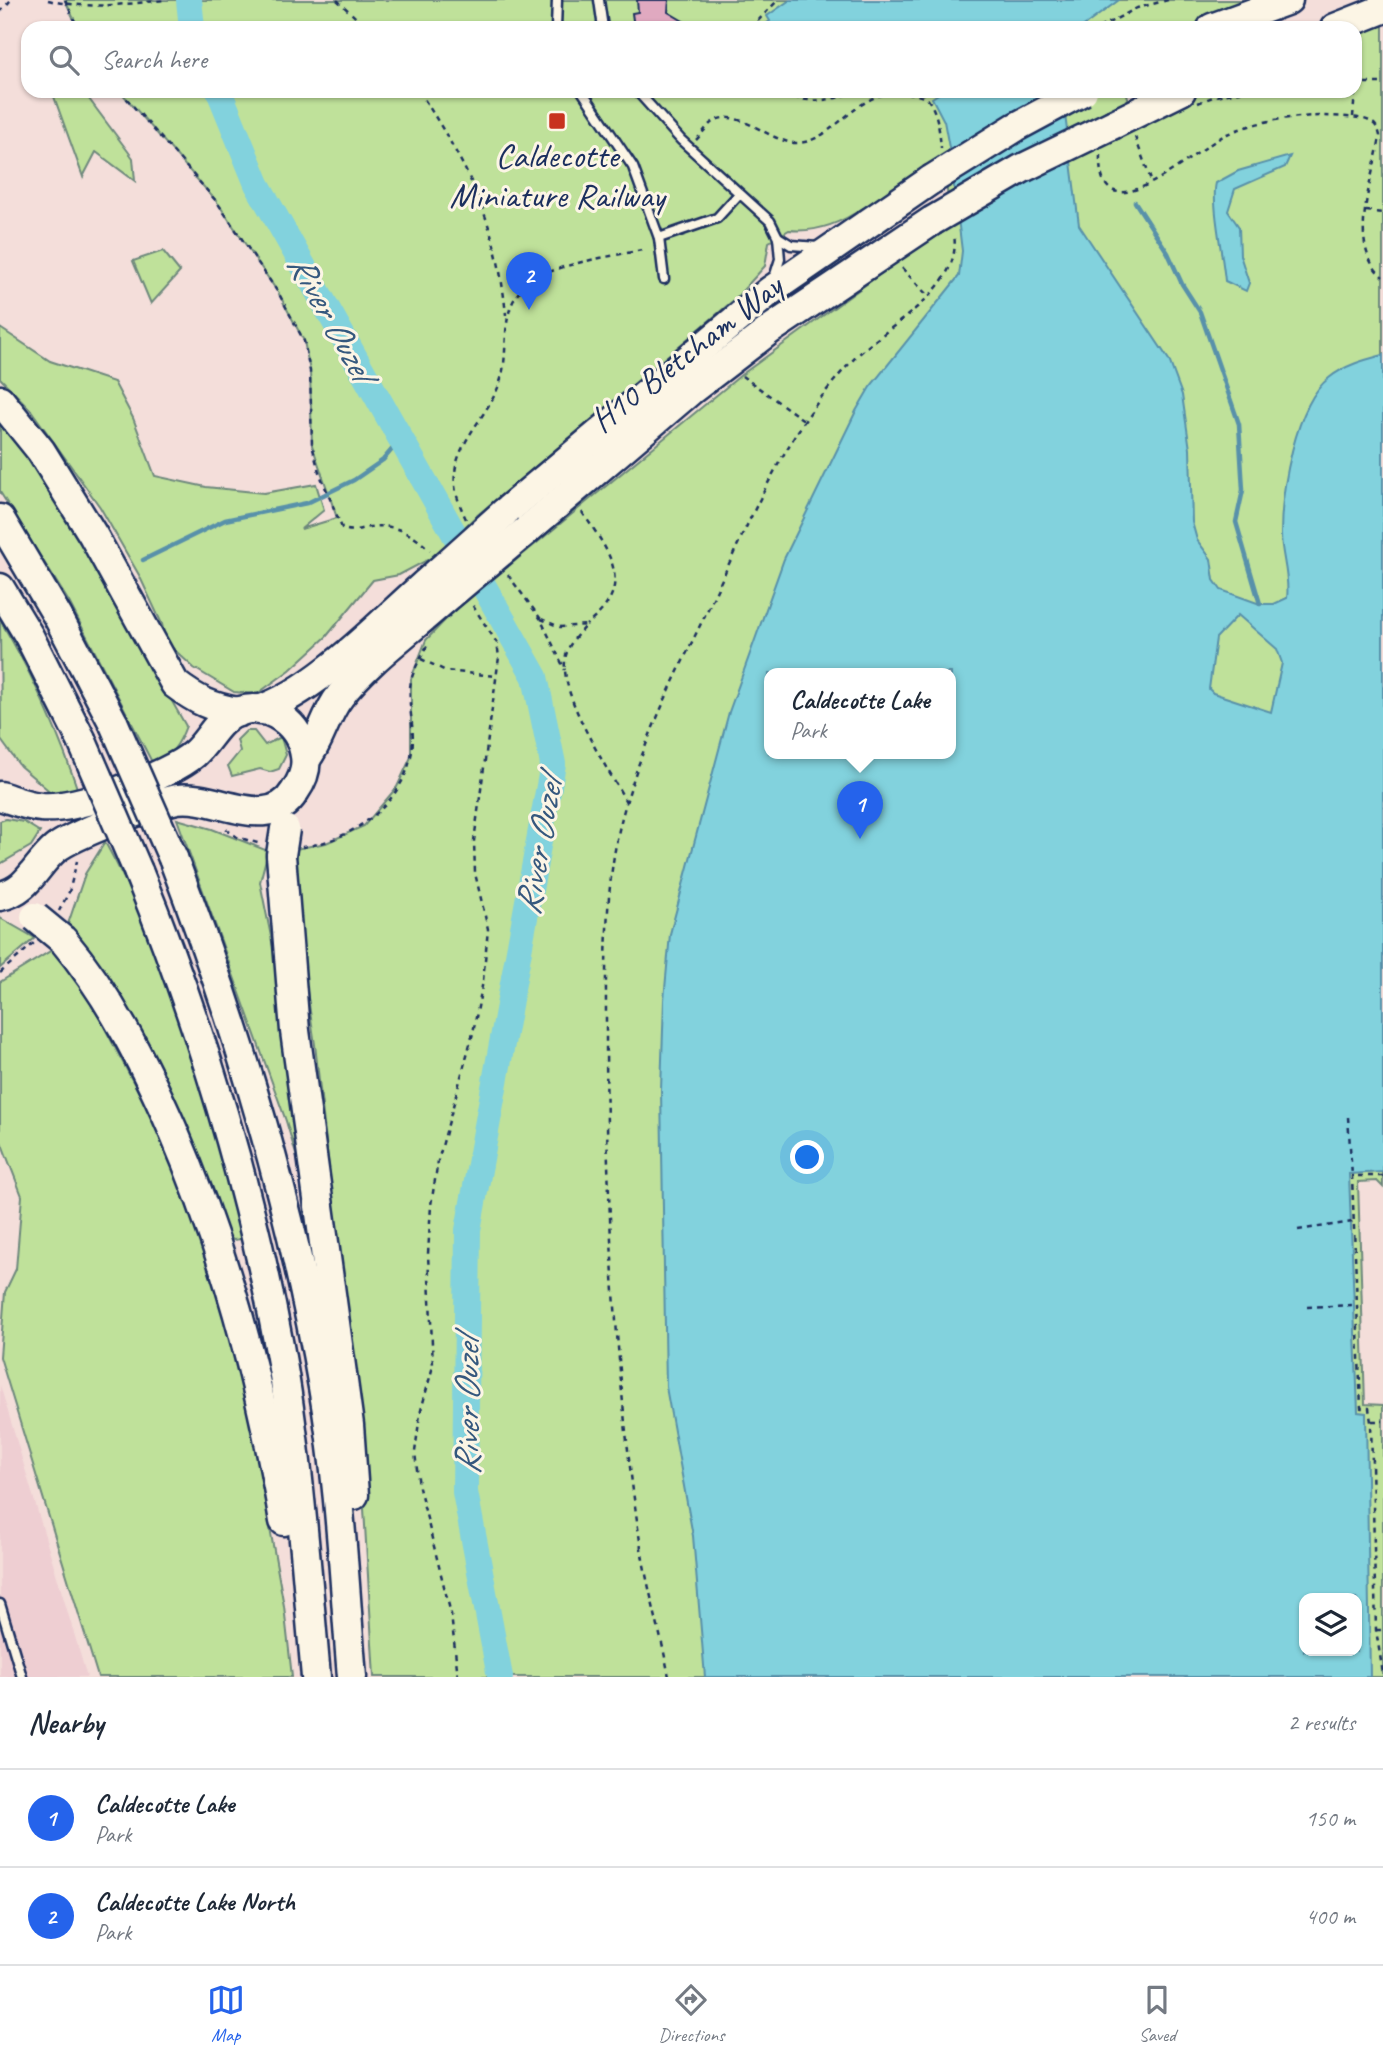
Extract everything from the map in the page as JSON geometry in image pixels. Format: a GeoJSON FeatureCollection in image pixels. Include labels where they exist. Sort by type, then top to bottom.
{"type":"FeatureCollection","features":[{"type":"Feature","properties":{"kind":"highway"},"geometry":{"type":"LineString","coordinates":[[1231,21],[1288,0]]}},
{"type":"Feature","properties":{"kind":"highway"},"geometry":{"type":"LineString","coordinates":[[1353,21],[1383,9]]}},
{"type":"Feature","properties":{"kind":"highway","name":"H10 Bletcham Way"},"geometry":{"type":"LineString","coordinates":[[354,1677],[358,1576],[349,1425],[295,1031],[291,799],[300,783],[306,759],[318,743],[327,718],[348,686],[504,513],[770,291],[937,169],[1070,98]]}},
{"type":"Feature","properties":{"kind":"highway","name":"H10 Bletcham Way"},"geometry":{"type":"LineString","coordinates":[[0,796],[41,807],[66,807],[167,772],[197,751],[225,718],[279,703],[304,689],[436,591],[527,530],[690,391],[761,337],[943,228],[1021,169],[1123,127],[1170,98]]}},
{"type":"Feature","properties":{"kind":"highway"},"geometry":{"type":"LineString","coordinates":[[0,400],[41,451],[93,535],[175,684],[195,700],[215,708],[249,711],[288,721],[300,738],[306,759]]}},
{"type":"Feature","properties":{"kind":"highway"},"geometry":{"type":"LineString","coordinates":[[0,519],[58,617],[114,724],[173,858],[211,957],[257,1098],[299,1268],[324,1389],[354,1677]]}},
{"type":"Feature","properties":{"kind":"highway"},"geometry":{"type":"LineString","coordinates":[[0,588],[29,636],[81,739],[181,978],[262,1260],[291,1432],[316,1677]]}},
{"type":"Feature","properties":{"kind":"highway"},"geometry":{"type":"LineString","coordinates":[[2,896],[24,886],[54,849],[74,836],[176,799],[196,798],[240,810],[263,812],[291,799]]}},
{"type":"Feature","properties":{"kind":"highway"},"geometry":{"type":"LineString","coordinates":[[2,896],[35,917],[63,940],[84,964],[150,1077],[218,1241],[269,1431],[292,1564],[311,1618]]}},
{"type":"Feature","properties":{"kind":"lane"},"geometry":{"type":"LineString","coordinates":[[556,21],[557,0]]}},
{"type":"Feature","properties":{"kind":"lane"},"geometry":{"type":"LineString","coordinates":[[599,0],[602,21]]}},
{"type":"Feature","properties":{"kind":"lane"},"geometry":{"type":"LineString","coordinates":[[587,98],[633,167],[659,238],[664,279]]}},
{"type":"Feature","properties":{"kind":"lane"},"geometry":{"type":"LineString","coordinates":[[644,98],[689,147],[770,221],[778,237],[780,259],[770,291]]}},
{"type":"Feature","properties":{"kind":"lane"},"geometry":{"type":"LineString","coordinates":[[659,238],[717,218],[739,194]]}},
{"type":"Feature","properties":{"kind":"lane"},"geometry":{"type":"LineString","coordinates":[[778,237],[802,247],[835,246]]}},
{"type":"Feature","properties":{"kind":"lane"},"geometry":{"type":"LineString","coordinates":[[0,1604],[22,1677]]}},
{"type":"Feature","properties":{"kind":"path"},"geometry":{"type":"LineString","coordinates":[[0,12],[11,0]]}},
{"type":"Feature","properties":{"kind":"path"},"geometry":{"type":"LineString","coordinates":[[48,0],[106,6],[165,0]]}},
{"type":"Feature","properties":{"kind":"path"},"geometry":{"type":"LineString","coordinates":[[337,0],[360,21]]}},
{"type":"Feature","properties":{"kind":"path"},"geometry":{"type":"LineString","coordinates":[[758,21],[778,0]]}},
{"type":"Feature","properties":{"kind":"path"},"geometry":{"type":"LineString","coordinates":[[1113,21],[1138,8],[1168,0]]}},
{"type":"Feature","properties":{"kind":"path"},"geometry":{"type":"LineString","coordinates":[[65,2],[74,21]]}},
{"type":"Feature","properties":{"kind":"path"},"geometry":{"type":"LineString","coordinates":[[1362,83],[1383,83]]}},
{"type":"Feature","properties":{"kind":"path"},"geometry":{"type":"LineString","coordinates":[[126,98],[217,202],[279,294],[304,341],[310,371],[312,445],[337,519]]}},
{"type":"Feature","properties":{"kind":"path"},"geometry":{"type":"LineString","coordinates":[[424,98],[458,150],[482,201],[496,252],[507,318],[507,343],[500,383],[455,470],[458,501],[468,523]]}},
{"type":"Feature","properties":{"kind":"path"},"geometry":{"type":"LineString","coordinates":[[791,98],[820,102],[833,98]]}},
{"type":"Feature","properties":{"kind":"path"},"geometry":{"type":"LineString","coordinates":[[689,147],[712,123],[726,118],[735,118],[759,131],[795,143],[822,134],[855,108],[878,98]]}},
{"type":"Feature","properties":{"kind":"path"},"geometry":{"type":"LineString","coordinates":[[1353,117],[1354,98]]}},
{"type":"Feature","properties":{"kind":"path"},"geometry":{"type":"LineString","coordinates":[[929,99],[938,121],[937,169]]}},
{"type":"Feature","properties":{"kind":"path"},"geometry":{"type":"LineString","coordinates":[[1101,150],[1101,178],[1111,190],[1127,192],[1152,183],[1225,135],[1250,126],[1296,117],[1353,117],[1372,121],[1378,127],[1380,136],[1366,211],[1365,251],[1371,264],[1383,278]]}},
{"type":"Feature","properties":{"kind":"path"},"geometry":{"type":"LineString","coordinates":[[1123,127],[1152,183]]}},
{"type":"Feature","properties":{"kind":"path"},"geometry":{"type":"LineString","coordinates":[[1366,211],[1383,213]]}},
{"type":"Feature","properties":{"kind":"path"},"geometry":{"type":"LineString","coordinates":[[669,1677],[648,1588],[636,1507],[607,1168],[607,916],[626,802],[679,669],[752,516],[804,421],[854,358],[928,296],[954,259],[943,228]]}},
{"type":"Feature","properties":{"kind":"path"},"geometry":{"type":"LineString","coordinates":[[507,318],[513,300],[533,280],[563,268],[642,250]]}},
{"type":"Feature","properties":{"kind":"path"},"geometry":{"type":"LineString","coordinates":[[897,262],[928,296]]}},
{"type":"Feature","properties":{"kind":"path"},"geometry":{"type":"LineString","coordinates":[[751,368],[741,375],[804,421]]}},
{"type":"Feature","properties":{"kind":"path"},"geometry":{"type":"LineString","coordinates":[[565,670],[566,653],[586,625],[607,606],[614,591],[612,561],[580,510]]}},
{"type":"Feature","properties":{"kind":"path"},"geometry":{"type":"LineString","coordinates":[[501,566],[540,618],[565,670],[586,733],[626,802]]}},
{"type":"Feature","properties":{"kind":"path"},"geometry":{"type":"LineString","coordinates":[[540,618],[560,627],[586,625]]}},
{"type":"Feature","properties":{"kind":"path"},"geometry":{"type":"LineString","coordinates":[[290,844],[326,843],[364,826],[397,787],[411,757],[411,679],[421,659],[446,671],[495,676],[474,841],[475,873],[488,929],[486,955],[473,1033],[438,1161],[431,1205],[428,1254],[433,1366],[420,1414],[415,1452],[419,1487],[451,1614],[458,1677]]}},
{"type":"Feature","properties":{"kind":"path"},"geometry":{"type":"LineString","coordinates":[[1348,1117],[1361,1408],[1369,1408],[1371,1422],[1376,1630],[1383,1674]]}},
{"type":"Feature","properties":{"kind":"path"},"geometry":{"type":"LineString","coordinates":[[1352,1176],[1383,1176]]}},
{"type":"Feature","properties":{"kind":"path"},"geometry":{"type":"LineString","coordinates":[[1298,1230],[1353,1222]]}},
{"type":"Feature","properties":{"kind":"path"},"geometry":{"type":"LineString","coordinates":[[1307,1307],[1354,1305]]}},
{"type":"Feature","properties":{"kind":"path"},"geometry":{"type":"LineString","coordinates":[[1371,1422],[1383,1421]]}},
{"type":"Feature","properties":{"kind":"path"},"geometry":{"type":"LineString","coordinates":[[1376,1630],[1383,1630]]}},
{"type":"Feature","properties":{"kind":"shaded area"},"geometry":{"type":"Polygon","coordinates":[[[0,1385],[87,1677],[0,1677],[0,1385]]]}},
{"type":"Feature","properties":{"kind":"green space"},"geometry":{"type":"Polygon","coordinates":[[[65,0],[1288,0],[1231,21],[75,21],[65,0]]]}},
{"type":"Feature","properties":{"kind":"green space"},"geometry":{"type":"Polygon","coordinates":[[[1383,9],[1383,1187],[1377,1181],[1358,1182],[1365,1404],[1383,1405],[1383,1677],[374,1677],[360,1441],[315,1045],[295,910],[295,849],[326,843],[364,826],[397,787],[411,757],[411,679],[426,640],[454,611],[741,375],[897,262],[951,227],[945,172],[874,218],[863,208],[828,226],[789,230],[769,242],[765,266],[735,299],[474,518],[435,556],[399,575],[373,580],[326,637],[290,670],[257,694],[234,692],[194,668],[166,642],[162,624],[139,575],[100,507],[30,409],[0,378],[0,328],[50,361],[114,382],[133,418],[155,476],[206,487],[264,493],[316,484],[324,510],[301,529],[337,518],[312,445],[310,371],[304,341],[279,294],[217,202],[126,98],[1128,98],[1133,114],[1166,98],[1362,98],[1362,23],[1383,9]]]}},
{"type":"Feature","properties":{"kind":"green space"},"geometry":{"type":"Polygon","coordinates":[[[55,98],[88,98],[133,158],[135,181],[96,152],[83,177],[55,98]]]}},
{"type":"Feature","properties":{"kind":"green space"},"geometry":{"type":"Polygon","coordinates":[[[163,251],[180,272],[151,304],[133,261],[163,251]]]}},
{"type":"Feature","properties":{"kind":"green space"},"geometry":{"type":"Polygon","coordinates":[[[0,412],[66,515],[186,726],[174,749],[154,766],[69,602],[0,492],[0,412]]]}},
{"type":"Feature","properties":{"kind":"green space"},"geometry":{"type":"Polygon","coordinates":[[[0,620],[44,704],[78,791],[54,795],[20,766],[1,740],[0,620]]]}},
{"type":"Feature","properties":{"kind":"green space"},"geometry":{"type":"Polygon","coordinates":[[[246,731],[254,731],[265,745],[281,737],[286,755],[279,769],[270,772],[260,769],[232,776],[228,766],[240,751],[237,740],[246,731]]]}},
{"type":"Feature","properties":{"kind":"green space"},"geometry":{"type":"Polygon","coordinates":[[[6,819],[24,822],[40,832],[31,846],[0,864],[0,821],[6,819]]]}},
{"type":"Feature","properties":{"kind":"green space"},"geometry":{"type":"Polygon","coordinates":[[[177,819],[212,829],[268,851],[260,882],[282,991],[309,1198],[286,1121],[177,819]]]}},
{"type":"Feature","properties":{"kind":"green space"},"geometry":{"type":"Polygon","coordinates":[[[105,842],[129,889],[169,986],[202,1086],[242,1239],[233,1240],[220,1227],[174,1097],[113,988],[68,924],[85,874],[105,842]]]}},
{"type":"Feature","properties":{"kind":"green space"},"geometry":{"type":"Polygon","coordinates":[[[0,918],[35,938],[0,968],[0,918]]]}},
{"type":"Feature","properties":{"kind":"green space"},"geometry":{"type":"Polygon","coordinates":[[[57,947],[100,1019],[186,1182],[242,1373],[284,1606],[292,1677],[98,1677],[0,1357],[5,1292],[16,1269],[22,1196],[0,1139],[0,982],[57,947]]]}},
{"type":"Feature","properties":{"kind":"water"},"geometry":{"type":"Polygon","coordinates":[[[790,0],[1119,0],[1090,21],[770,21],[767,16],[790,0]]]}},
{"type":"Feature","properties":{"kind":"water"},"geometry":{"type":"Polygon","coordinates":[[[932,98],[1063,98],[1079,225],[1169,360],[1182,395],[1190,449],[1192,522],[1197,540],[1211,559],[1214,580],[1221,590],[1260,604],[1274,604],[1287,598],[1281,542],[1284,496],[1292,450],[1307,407],[1317,390],[1335,373],[1383,355],[1383,1172],[1349,1174],[1358,1412],[1366,1413],[1370,1677],[705,1677],[693,1536],[666,1387],[661,1090],[664,1000],[670,934],[729,712],[784,559],[870,387],[959,276],[962,251],[944,121],[932,98]],[[1238,615],[1216,638],[1209,689],[1213,693],[1271,712],[1282,663],[1277,649],[1238,615]]]}},
{"type":"Feature","properties":{"kind":"water"},"geometry":{"type":"Polygon","coordinates":[[[1290,156],[1285,167],[1235,189],[1228,211],[1239,227],[1240,255],[1249,283],[1246,291],[1225,281],[1216,216],[1216,183],[1238,171],[1290,156]]]}},
{"type":"Feature","properties":{"kind":"building"},"geometry":{"type":"Polygon","coordinates":[[[637,0],[669,0],[668,12],[683,21],[633,21],[632,13],[638,12],[637,0]]]}},
{"type":"Feature","properties":{"kind":"waterway","name":"River Ouzel"},"geometry":{"type":"LineString","coordinates":[[189,0],[191,21]]}},
{"type":"Feature","properties":{"kind":"waterway","name":"River Ouzel"},"geometry":{"type":"LineString","coordinates":[[222,98],[257,184],[535,677],[553,764],[468,1230],[465,1492],[500,1677]]}},
{"type":"Feature","properties":{"kind":"waterway"},"geometry":{"type":"LineString","coordinates":[[1135,202],[1168,253],[1182,284],[1200,312],[1239,424],[1243,490],[1236,522],[1260,604]]}},
{"type":"Feature","properties":{"kind":"waterway"},"geometry":{"type":"LineString","coordinates":[[143,560],[225,520],[307,503],[354,480],[383,460],[400,440]]}},
{"type":"Feature","properties":{"kind":"place","name":"Caldecotte Miniature Railway"},"geometry":{"type":"Point","coordinates":[557,121]}},
{"type":"Feature","properties":{"kind":"place","name":"Caldecotte Lake North"},"geometry":{"type":"Point","coordinates":[529,310]}},
{"type":"Feature","properties":{"kind":"place","name":"Caldecotte Lake"},"geometry":{"type":"Point","coordinates":[860,839]}}]}
